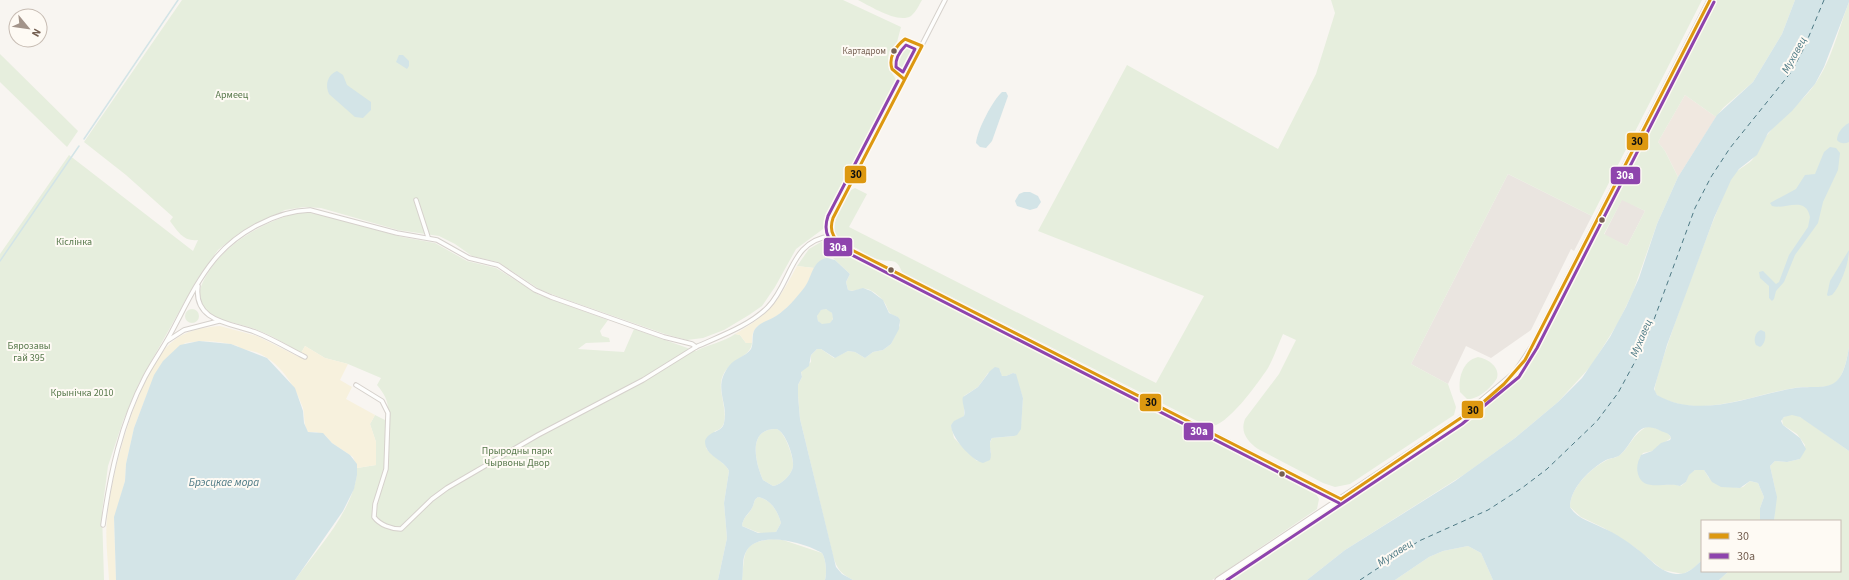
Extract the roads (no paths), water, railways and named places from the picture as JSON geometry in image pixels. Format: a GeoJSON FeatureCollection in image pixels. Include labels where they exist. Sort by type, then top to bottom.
{"type":"FeatureCollection","features":[{"type":"Feature","properties":{"kind":"street"},"geometry":{"type":"LineString","coordinates":[[945,0],[833,218],[830,227],[832,236],[848,248],[1341,499]]}},
{"type":"Feature","properties":{"kind":"street"},"geometry":{"type":"LineString","coordinates":[[1218,580],[1472,410],[1515,373],[1525,360],[1710,0]]}},
{"type":"Feature","properties":{"kind":"street"},"geometry":{"type":"LineString","coordinates":[[416,200],[428,237]]}},
{"type":"Feature","properties":{"kind":"street"},"geometry":{"type":"LineString","coordinates":[[103,525],[112,471],[123,430],[144,378],[199,283],[213,261],[235,241],[262,223],[298,210],[321,211],[397,232],[442,241],[468,258],[498,265],[534,290],[658,334],[690,343],[696,347]]}},
{"type":"Feature","properties":{"kind":"street"},"geometry":{"type":"LineString","coordinates":[[356,385],[382,401],[388,413],[386,469],[375,504],[374,517],[391,528],[401,529],[432,499],[447,488],[538,435],[643,380],[696,347],[736,328],[761,312],[772,301],[799,253],[814,241],[832,236]]}},
{"type":"Feature","properties":{"kind":"street"},"geometry":{"type":"LineString","coordinates":[[199,283],[197,295],[201,307],[209,315],[219,321],[255,332],[305,357]]}},
{"type":"Feature","properties":{"kind":"street"},"geometry":{"type":"LineString","coordinates":[[165,343],[184,330],[219,321]]}},
{"type":"Feature","properties":{"kind":"water","name":"Мухавец"},"geometry":{"type":"Polygon","coordinates":[[[1795,0],[1849,0],[1824,67],[1815,84],[1792,111],[1768,133],[1757,155],[1739,169],[1731,180],[1714,218],[1667,345],[1654,389],[1657,395],[1673,402],[1708,406],[1726,404],[1800,387],[1826,386],[1834,383],[1843,372],[1849,347],[1849,451],[1800,417],[1792,415],[1784,417],[1781,421],[1783,425],[1800,438],[1806,449],[1800,459],[1787,462],[1775,461],[1770,466],[1777,497],[1774,520],[1760,520],[1760,508],[1764,497],[1758,483],[1750,481],[1740,488],[1721,487],[1712,482],[1704,470],[1695,470],[1689,475],[1686,482],[1680,486],[1650,485],[1641,480],[1637,471],[1641,455],[1652,451],[1661,443],[1670,440],[1671,438],[1668,434],[1651,427],[1640,430],[1620,455],[1606,460],[1594,468],[1577,486],[1573,493],[1570,507],[1585,520],[1621,537],[1665,571],[1676,574],[1684,573],[1701,561],[1701,572],[1728,572],[1719,580],[1493,580],[1481,553],[1468,546],[1443,551],[1429,557],[1395,580],[1307,580],[1345,550],[1455,481],[1515,438],[1558,402],[1582,378],[1610,337],[1626,307],[1639,278],[1657,224],[1678,177],[1717,115],[1753,82],[1782,34],[1795,0]]]}},
{"type":"Feature","properties":{"kind":"water"},"geometry":{"type":"Polygon","coordinates":[[[399,55],[403,55],[409,61],[409,66],[407,69],[396,62],[399,55]]]}},
{"type":"Feature","properties":{"kind":"water"},"geometry":{"type":"Polygon","coordinates":[[[337,71],[343,75],[347,85],[371,102],[371,110],[363,118],[355,117],[329,94],[327,84],[329,78],[337,71]]]}},
{"type":"Feature","properties":{"kind":"water"},"geometry":{"type":"Polygon","coordinates":[[[1002,92],[1006,92],[1008,96],[992,141],[986,148],[980,147],[976,143],[982,123],[990,108],[1002,92]]]}},
{"type":"Feature","properties":{"kind":"water"},"geometry":{"type":"Polygon","coordinates":[[[1849,123],[1849,142],[1841,143],[1837,140],[1839,132],[1849,123]]]}},
{"type":"Feature","properties":{"kind":"water"},"geometry":{"type":"Polygon","coordinates":[[[1830,147],[1836,148],[1840,153],[1838,170],[1823,202],[1818,223],[1795,255],[1784,282],[1776,291],[1772,301],[1769,298],[1769,286],[1760,278],[1759,272],[1763,271],[1776,284],[1779,282],[1789,255],[1808,227],[1810,217],[1808,210],[1799,205],[1777,207],[1772,206],[1770,203],[1796,189],[1805,175],[1815,174],[1824,152],[1830,147]]]}},
{"type":"Feature","properties":{"kind":"water"},"geometry":{"type":"Polygon","coordinates":[[[1030,192],[1038,196],[1041,202],[1037,208],[1030,210],[1017,206],[1015,201],[1019,194],[1030,192]]]}},
{"type":"Feature","properties":{"kind":"water"},"geometry":{"type":"Polygon","coordinates":[[[1849,250],[1848,261],[1844,274],[1835,291],[1832,295],[1828,296],[1830,281],[1849,250]]]}},
{"type":"Feature","properties":{"kind":"water"},"geometry":{"type":"Polygon","coordinates":[[[827,258],[835,260],[850,274],[846,282],[848,290],[852,291],[863,288],[871,291],[883,300],[889,313],[898,317],[900,320],[899,329],[891,344],[883,350],[873,352],[865,358],[855,352],[848,351],[835,358],[821,349],[817,349],[811,355],[809,366],[801,372],[802,377],[798,385],[800,419],[836,567],[842,574],[853,580],[825,580],[826,566],[822,553],[794,542],[772,540],[754,544],[747,550],[743,561],[742,580],[718,580],[727,538],[724,503],[729,471],[727,467],[708,451],[705,441],[709,435],[721,428],[724,423],[725,415],[721,388],[724,374],[731,363],[746,354],[751,349],[755,329],[760,324],[780,313],[791,303],[807,284],[815,266],[822,259],[827,258]],[[826,309],[821,310],[817,316],[818,321],[822,324],[830,323],[833,319],[832,313],[826,309]],[[777,429],[767,430],[761,434],[757,440],[756,456],[763,480],[773,486],[786,479],[791,473],[793,462],[789,446],[780,431],[777,429]],[[758,497],[756,498],[742,526],[758,533],[776,532],[781,523],[776,510],[766,500],[758,497]]]}},
{"type":"Feature","properties":{"kind":"water"},"geometry":{"type":"Polygon","coordinates":[[[1761,330],[1765,332],[1765,336],[1764,342],[1760,347],[1756,345],[1755,339],[1757,332],[1761,330]]]}},
{"type":"Feature","properties":{"kind":"water","name":"Брэсцкае мора"},"geometry":{"type":"Polygon","coordinates":[[[199,341],[231,344],[267,358],[295,388],[303,411],[304,423],[308,432],[323,433],[332,443],[350,455],[357,464],[357,475],[354,489],[343,511],[295,580],[116,580],[114,517],[125,481],[126,464],[134,428],[154,375],[163,361],[180,345],[199,341]]]}},
{"type":"Feature","properties":{"kind":"water"},"geometry":{"type":"Polygon","coordinates":[[[995,367],[999,368],[1002,376],[1013,373],[1016,374],[1023,398],[1021,429],[1017,435],[1014,436],[992,438],[990,443],[990,460],[983,463],[978,461],[962,447],[954,436],[951,425],[954,421],[964,416],[963,397],[978,387],[990,371],[995,367]]]}},
{"type":"Feature","properties":{"kind":"waterway"},"geometry":{"type":"LineString","coordinates":[[84,139],[178,0]]}},
{"type":"Feature","properties":{"kind":"waterway"},"geometry":{"type":"LineString","coordinates":[[0,261],[79,146]]}},
{"type":"Feature","properties":{"kind":"place","name":"Картадром"},"geometry":{"type":"Point","coordinates":[894,51]}},
{"type":"Feature","properties":{"kind":"park label","name":"Армеец"},"geometry":{"type":"Point","coordinates":[232,95]}},
{"type":"Feature","properties":{"kind":"park label","name":"Кіслінка"},"geometry":{"type":"Point","coordinates":[74,242]}},
{"type":"Feature","properties":{"kind":"park label","name":"Бярозавы гай 395"},"geometry":{"type":"Point","coordinates":[29,352]}},
{"type":"Feature","properties":{"kind":"park label","name":"Крынічка 2010"},"geometry":{"type":"Point","coordinates":[82,393]}},
{"type":"Feature","properties":{"kind":"park label","name":"Прыродны парк Чырвоны Двор"},"geometry":{"type":"Point","coordinates":[517,456]}}]}
